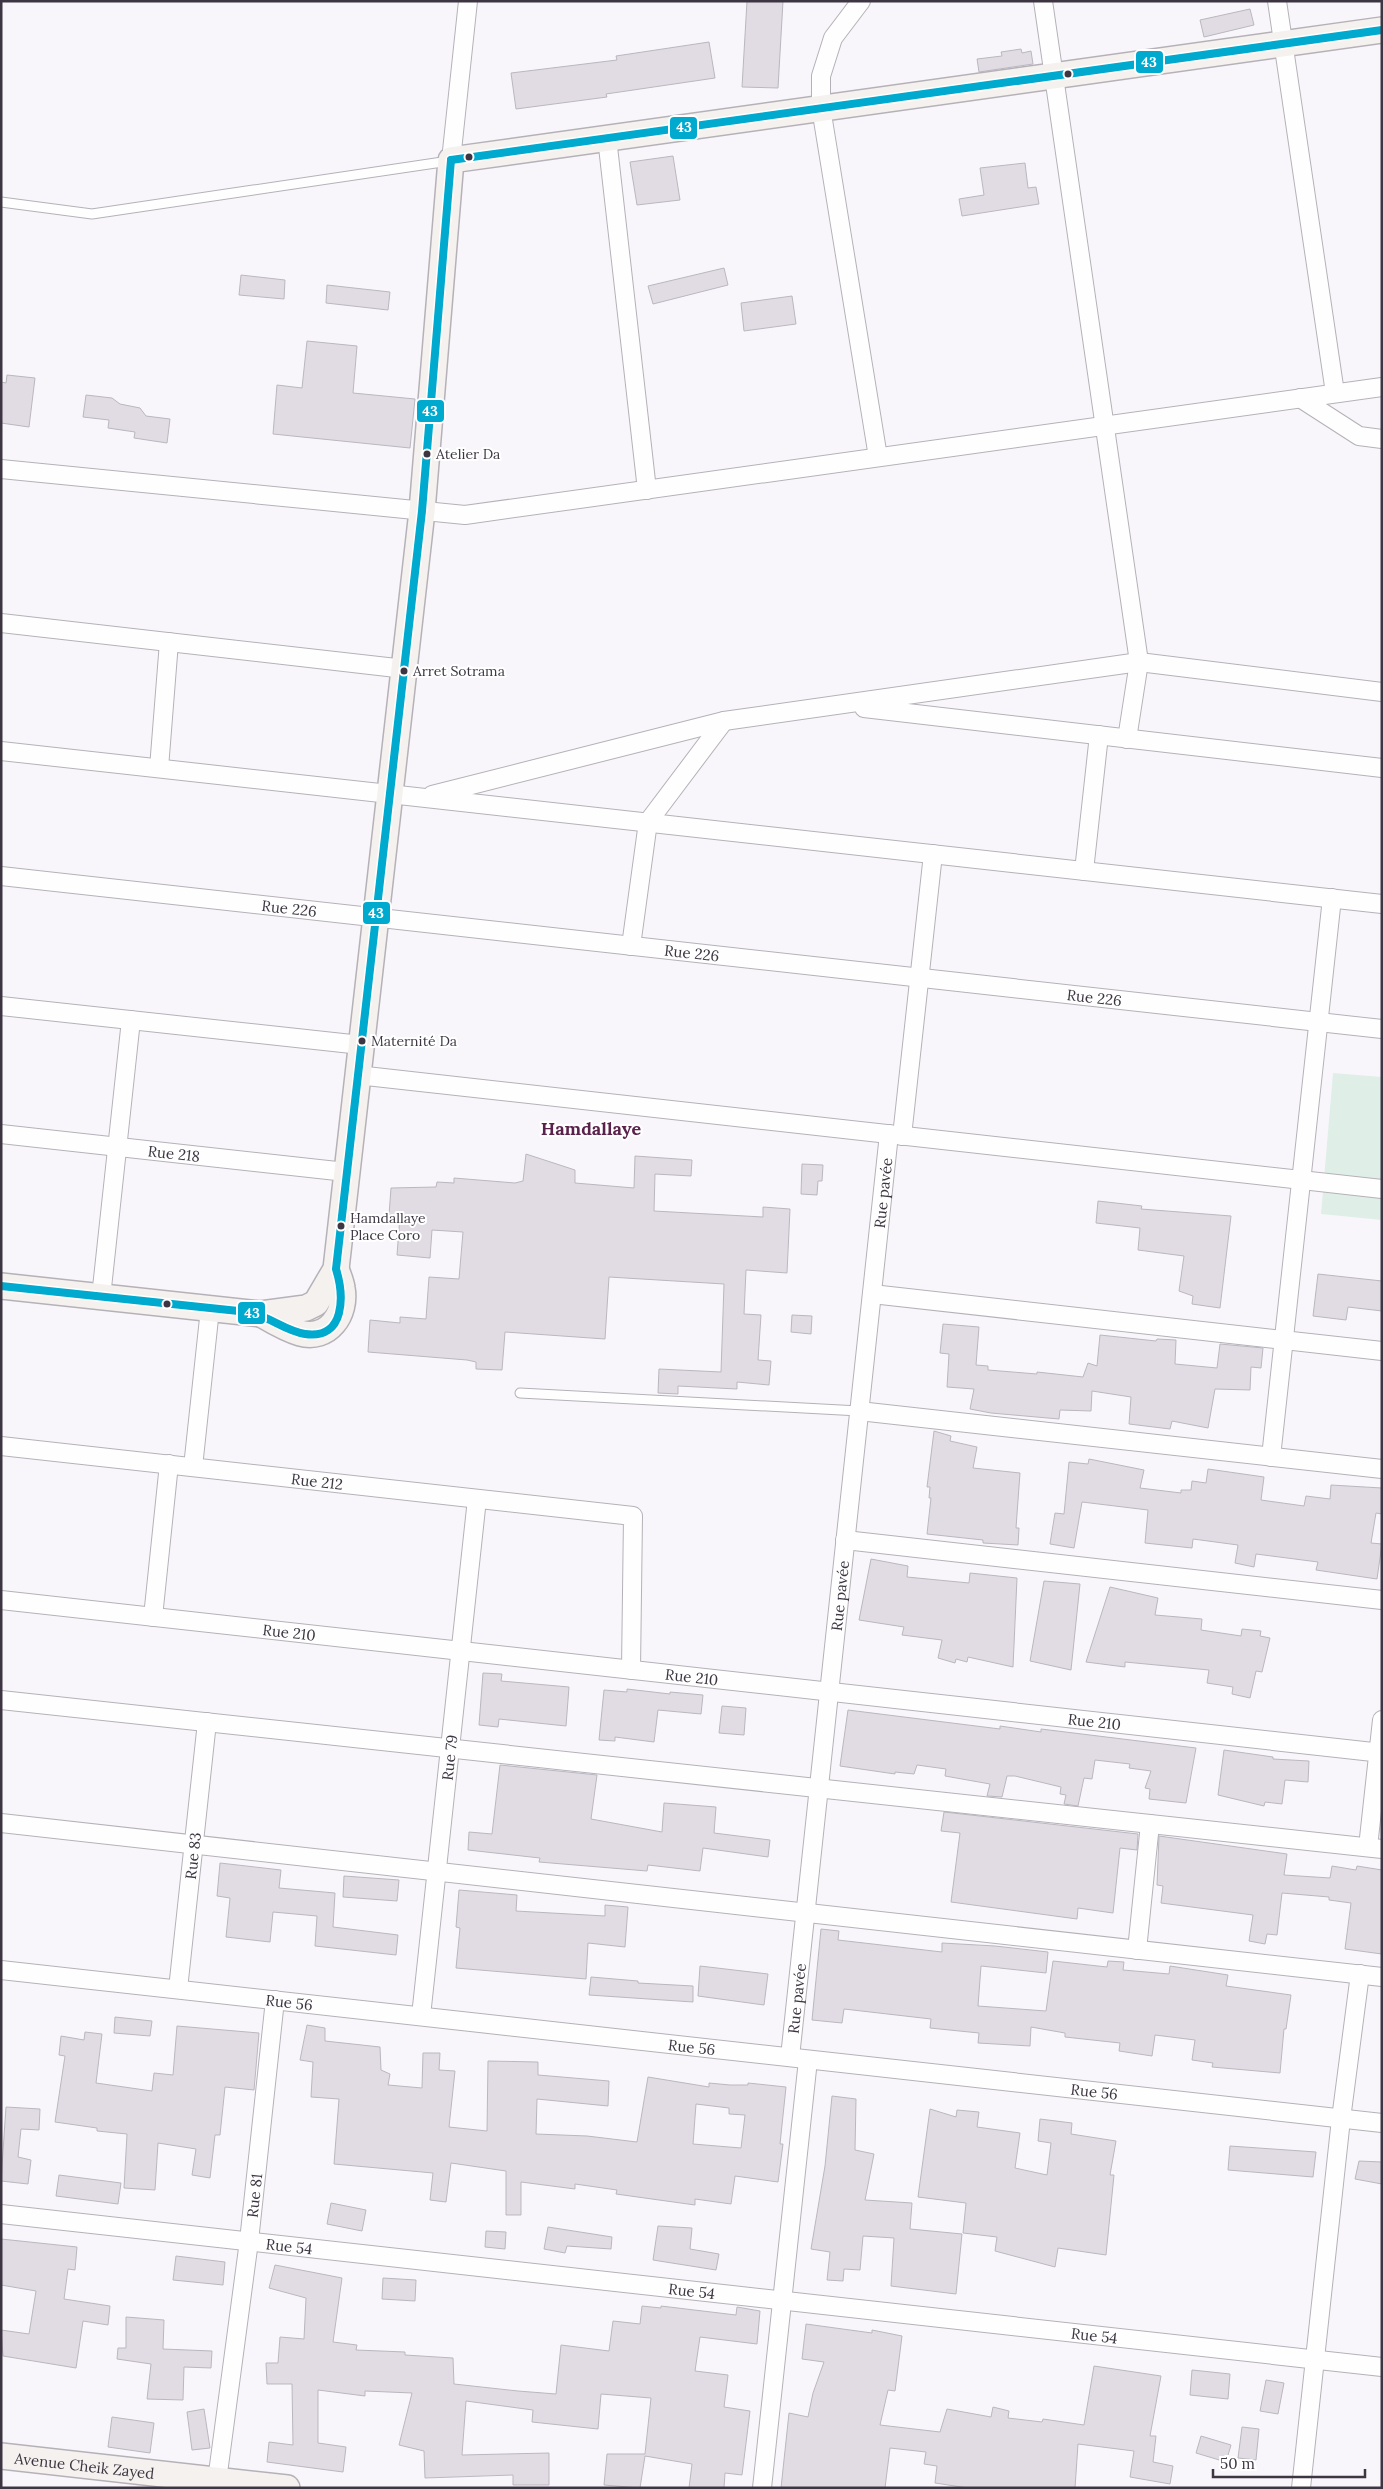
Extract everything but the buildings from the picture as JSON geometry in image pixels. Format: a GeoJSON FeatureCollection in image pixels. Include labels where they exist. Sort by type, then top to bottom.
{"type":"FeatureCollection","features":[{"type":"Feature","properties":{"kind":"street"},"geometry":{"type":"LineString","coordinates":[[1,1286],[261,1314],[306,1308],[316,1303],[336,1269],[422,511],[451,160],[468,1]]}},
{"type":"Feature","properties":{"kind":"street"},"geometry":{"type":"LineString","coordinates":[[861,1],[833,38],[821,76],[821,108],[878,458]]}},
{"type":"Feature","properties":{"kind":"street"},"geometry":{"type":"LineString","coordinates":[[1043,1],[1138,662],[1127,739]]}},
{"type":"Feature","properties":{"kind":"street"},"geometry":{"type":"LineString","coordinates":[[1277,1],[1334,394]]}},
{"type":"Feature","properties":{"kind":"street"},"geometry":{"type":"LineString","coordinates":[[451,160],[1382,30]]}},
{"type":"Feature","properties":{"kind":"street"},"geometry":{"type":"LineString","coordinates":[[607,138],[647,490]]}},
{"type":"Feature","properties":{"kind":"street"},"geometry":{"type":"LineString","coordinates":[[1,469],[465,515],[1382,387]]}},
{"type":"Feature","properties":{"kind":"street"},"geometry":{"type":"LineString","coordinates":[[1300,398],[1359,436],[1382,439]]}},
{"type":"Feature","properties":{"kind":"street"},"geometry":{"type":"LineString","coordinates":[[1,623],[405,668]]}},
{"type":"Feature","properties":{"kind":"street"},"geometry":{"type":"LineString","coordinates":[[159,768],[169,642]]}},
{"type":"Feature","properties":{"kind":"street"},"geometry":{"type":"LineString","coordinates":[[422,797],[724,721],[1138,662],[1382,692]]}},
{"type":"Feature","properties":{"kind":"street"},"geometry":{"type":"LineString","coordinates":[[839,705],[1382,768]]}},
{"type":"Feature","properties":{"kind":"street"},"geometry":{"type":"LineString","coordinates":[[631,946],[648,822],[724,721]]}},
{"type":"Feature","properties":{"kind":"street"},"geometry":{"type":"LineString","coordinates":[[1084,871],[1099,735]]}},
{"type":"Feature","properties":{"kind":"street"},"geometry":{"type":"LineString","coordinates":[[1,751],[1382,904]]}},
{"type":"Feature","properties":{"kind":"street","name":"Rue pavée"},"geometry":{"type":"LineString","coordinates":[[790,2057],[872,1294],[919,978],[933,854]]}},
{"type":"Feature","properties":{"kind":"street","name":"Rue 226"},"geometry":{"type":"LineString","coordinates":[[1,876],[1382,1029]]}},
{"type":"Feature","properties":{"kind":"street"},"geometry":{"type":"LineString","coordinates":[[1271,1457],[1332,898]]}},
{"type":"Feature","properties":{"kind":"street"},"geometry":{"type":"LineString","coordinates":[[1,1006],[361,1045]]}},
{"type":"Feature","properties":{"kind":"street"},"geometry":{"type":"LineString","coordinates":[[101,1297],[130,1020]]}},
{"type":"Feature","properties":{"kind":"street"},"geometry":{"type":"LineString","coordinates":[[357,1075],[1382,1189]]}},
{"type":"Feature","properties":{"kind":"street","name":"Rue 218"},"geometry":{"type":"LineString","coordinates":[[1,1134],[346,1172]]}},
{"type":"Feature","properties":{"kind":"street"},"geometry":{"type":"LineString","coordinates":[[872,1294],[1382,1351]]}},
{"type":"Feature","properties":{"kind":"street"},"geometry":{"type":"LineString","coordinates":[[193,1467],[210,1309]]}},
{"type":"Feature","properties":{"kind":"street"},"geometry":{"type":"LineString","coordinates":[[859,1411],[1382,1469]]}},
{"type":"Feature","properties":{"kind":"street","name":"Rue 212"},"geometry":{"type":"LineString","coordinates":[[1,1446],[633,1516],[631,1670]]}},
{"type":"Feature","properties":{"kind":"street"},"geometry":{"type":"LineString","coordinates":[[153,1616],[169,1464]]}},
{"type":"Feature","properties":{"kind":"street","name":"Rue 79"},"geometry":{"type":"LineString","coordinates":[[421,2016],[477,1498]]}},
{"type":"Feature","properties":{"kind":"street"},"geometry":{"type":"LineString","coordinates":[[845,1540],[1382,1600]]}},
{"type":"Feature","properties":{"kind":"street","name":"Rue 210"},"geometry":{"type":"LineString","coordinates":[[1,1600],[1380,1753]]}},
{"type":"Feature","properties":{"kind":"street"},"geometry":{"type":"LineString","coordinates":[[1,1700],[1375,1848],[1382,1720]]}},
{"type":"Feature","properties":{"kind":"street","name":"Rue 83"},"geometry":{"type":"LineString","coordinates":[[178,1990],[207,1722]]}},
{"type":"Feature","properties":{"kind":"street"},"geometry":{"type":"LineString","coordinates":[[1,1824],[1382,1977]]}},
{"type":"Feature","properties":{"kind":"street"},"geometry":{"type":"LineString","coordinates":[[1137,1950],[1150,1824]]}},
{"type":"Feature","properties":{"kind":"street","name":"Rue 56"},"geometry":{"type":"LineString","coordinates":[[1,1970],[1382,2123]]}},
{"type":"Feature","properties":{"kind":"street"},"geometry":{"type":"LineString","coordinates":[[1301,2488],[1341,2118],[1360,1974]]}},
{"type":"Feature","properties":{"kind":"street","name":"Rue 81"},"geometry":{"type":"LineString","coordinates":[[216,2484],[249,2241],[276,2000]]}},
{"type":"Feature","properties":{"kind":"street"},"geometry":{"type":"LineString","coordinates":[[762,2488],[808,2060]]}},
{"type":"Feature","properties":{"kind":"street","name":"Rue 54"},"geometry":{"type":"LineString","coordinates":[[1,2214],[1382,2367]]}},
{"type":"Feature","properties":{"kind":"street","name":"Avenue Cheik Zayed"},"geometry":{"type":"LineString","coordinates":[[1,2456],[216,2484],[287,2488]]}},
{"type":"Feature","properties":{"kind":"lane"},"geometry":{"type":"LineString","coordinates":[[1,202],[92,214],[451,160]]}},
{"type":"Feature","properties":{"kind":"lane"},"geometry":{"type":"LineString","coordinates":[[520,1394],[859,1411]]}},
{"type":"Feature","properties":{"kind":"shaded area"},"geometry":{"type":"Polygon","coordinates":[[[1333,1073],[1382,1077],[1382,1220],[1321,1214],[1333,1073]]]}},
{"type":"Feature","properties":{"kind":"transit line","name":"43"},"geometry":{"type":"LineString","coordinates":[[451,160],[1382,30]]}},
{"type":"Feature","properties":{"kind":"transit line","name":"43"},"geometry":{"type":"LineString","coordinates":[[1,1286],[248,1312],[305,1334],[318,1334],[328,1330],[335,1323],[339,1314],[341,1303],[336,1269],[422,511],[451,160]]}},
{"type":"Feature","properties":{"kind":"place","name":"Atelier Da"},"geometry":{"type":"Point","coordinates":[427,454]}},
{"type":"Feature","properties":{"kind":"place","name":"Arret Sotrama"},"geometry":{"type":"Point","coordinates":[404,671]}},
{"type":"Feature","properties":{"kind":"place","name":"Maternité Da"},"geometry":{"type":"Point","coordinates":[362,1041]}},
{"type":"Feature","properties":{"kind":"place","name":"Hamdallaye Place Coro"},"geometry":{"type":"Point","coordinates":[341,1226]}},
{"type":"Feature","properties":{"kind":"district","name":"Hamdallaye"},"geometry":{"type":"Point","coordinates":[591,1128]}}]}
